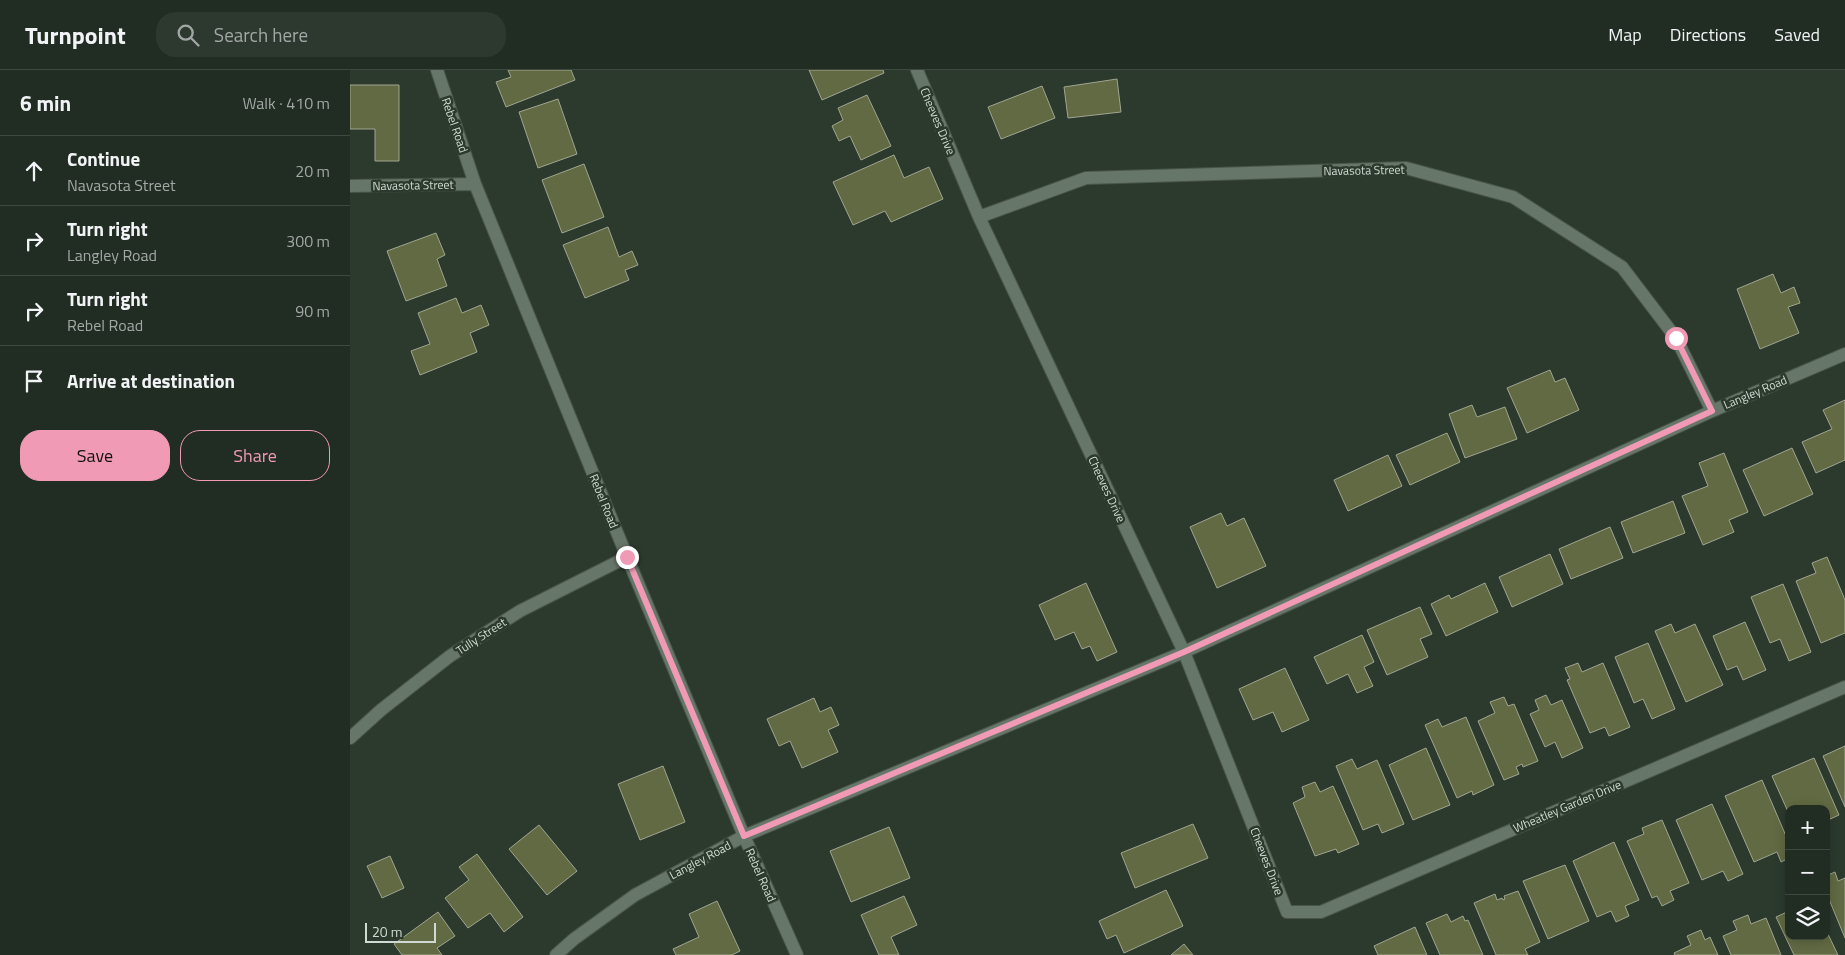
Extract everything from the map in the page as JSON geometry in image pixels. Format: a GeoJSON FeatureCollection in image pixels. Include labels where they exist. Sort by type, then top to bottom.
{"type":"FeatureCollection","features":[{"type":"Feature","properties":{"kind":"street","name":"Rebel Road"},"geometry":{"type":"LineString","coordinates":[[437,70],[475,184],[627,557],[744,836],[797,955]]}},
{"type":"Feature","properties":{"kind":"street","name":"Cheeves Drive"},"geometry":{"type":"LineString","coordinates":[[917,70],[979,217],[1184,652],[1286,912]]}},
{"type":"Feature","properties":{"kind":"street","name":"Navasota Street"},"geometry":{"type":"LineString","coordinates":[[979,217],[1086,178],[1406,168],[1415,170],[1514,197],[1622,267],[1676,338],[1712,411]]}},
{"type":"Feature","properties":{"kind":"street","name":"Navasota Street"},"geometry":{"type":"LineString","coordinates":[[350,186],[475,184]]}},
{"type":"Feature","properties":{"kind":"street","name":"Langley Road"},"geometry":{"type":"LineString","coordinates":[[556,955],[574,939],[635,895],[744,836],[1184,652],[1712,411],[1845,354]]}},
{"type":"Feature","properties":{"kind":"street","name":"Tully Street"},"geometry":{"type":"LineString","coordinates":[[350,738],[381,710],[450,656],[520,610],[627,557]]}},
{"type":"Feature","properties":{"kind":"street","name":"Wheatley Garden Drive"},"geometry":{"type":"LineString","coordinates":[[1286,912],[1321,912],[1845,687]]}},
{"type":"Feature","properties":{"kind":"building"},"geometry":{"type":"Polygon","coordinates":[[[508,70],[571,70],[575,80],[506,107],[496,82],[511,77],[508,70]]]}},
{"type":"Feature","properties":{"kind":"building"},"geometry":{"type":"Polygon","coordinates":[[[809,70],[883,70],[884,73],[822,100],[809,70]]]}},
{"type":"Feature","properties":{"kind":"building"},"geometry":{"type":"Polygon","coordinates":[[[1117,79],[1121,112],[1068,118],[1064,87],[1117,79]]]}},
{"type":"Feature","properties":{"kind":"building"},"geometry":{"type":"Polygon","coordinates":[[[350,85],[399,85],[399,161],[375,161],[375,129],[350,129],[350,85]]]}},
{"type":"Feature","properties":{"kind":"building"},"geometry":{"type":"Polygon","coordinates":[[[1042,86],[1055,118],[1001,139],[988,107],[1042,86]]]}},
{"type":"Feature","properties":{"kind":"building"},"geometry":{"type":"Polygon","coordinates":[[[867,95],[891,146],[861,160],[850,136],[839,141],[832,126],[843,120],[838,108],[867,95]]]}},
{"type":"Feature","properties":{"kind":"building"},"geometry":{"type":"Polygon","coordinates":[[[558,99],[577,154],[538,168],[519,112],[558,99]]]}},
{"type":"Feature","properties":{"kind":"building"},"geometry":{"type":"Polygon","coordinates":[[[894,155],[904,178],[929,167],[943,199],[891,222],[885,211],[853,225],[833,182],[894,155]]]}},
{"type":"Feature","properties":{"kind":"building"},"geometry":{"type":"Polygon","coordinates":[[[584,164],[604,217],[562,233],[542,180],[584,164]]]}},
{"type":"Feature","properties":{"kind":"building"},"geometry":{"type":"Polygon","coordinates":[[[608,227],[619,257],[632,251],[638,265],[625,270],[629,280],[585,298],[563,245],[608,227]]]}},
{"type":"Feature","properties":{"kind":"building"},"geometry":{"type":"Polygon","coordinates":[[[436,233],[445,255],[437,259],[447,286],[406,301],[387,251],[436,233]]]}},
{"type":"Feature","properties":{"kind":"building"},"geometry":{"type":"Polygon","coordinates":[[[1773,274],[1781,293],[1794,287],[1800,303],[1788,307],[1799,333],[1760,349],[1737,289],[1773,274]]]}},
{"type":"Feature","properties":{"kind":"building"},"geometry":{"type":"Polygon","coordinates":[[[456,298],[462,313],[481,305],[489,325],[470,333],[477,352],[420,375],[411,351],[430,344],[418,313],[456,298]]]}},
{"type":"Feature","properties":{"kind":"building"},"geometry":{"type":"Polygon","coordinates":[[[1550,370],[1555,382],[1565,378],[1579,410],[1527,433],[1507,388],[1550,370]]]}},
{"type":"Feature","properties":{"kind":"building"},"geometry":{"type":"Polygon","coordinates":[[[1845,400],[1845,460],[1816,473],[1802,442],[1832,429],[1823,410],[1845,400]]]}},
{"type":"Feature","properties":{"kind":"building"},"geometry":{"type":"Polygon","coordinates":[[[1472,405],[1477,417],[1505,407],[1517,439],[1465,458],[1449,414],[1472,405]]]}},
{"type":"Feature","properties":{"kind":"building"},"geometry":{"type":"Polygon","coordinates":[[[1447,433],[1460,462],[1410,485],[1396,455],[1447,433]]]}},
{"type":"Feature","properties":{"kind":"building"},"geometry":{"type":"Polygon","coordinates":[[[1792,448],[1813,494],[1764,516],[1743,470],[1792,448]]]}},
{"type":"Feature","properties":{"kind":"building"},"geometry":{"type":"Polygon","coordinates":[[[1724,453],[1748,512],[1729,520],[1734,532],[1703,545],[1682,496],[1708,486],[1699,463],[1724,453]]]}},
{"type":"Feature","properties":{"kind":"building"},"geometry":{"type":"Polygon","coordinates":[[[1388,455],[1402,486],[1348,511],[1334,480],[1388,455]]]}},
{"type":"Feature","properties":{"kind":"building"},"geometry":{"type":"Polygon","coordinates":[[[1673,501],[1685,533],[1633,553],[1621,522],[1673,501]]]}},
{"type":"Feature","properties":{"kind":"building"},"geometry":{"type":"Polygon","coordinates":[[[1221,513],[1227,526],[1244,518],[1266,566],[1217,588],[1190,527],[1221,513]]]}},
{"type":"Feature","properties":{"kind":"building"},"geometry":{"type":"Polygon","coordinates":[[[1610,527],[1623,558],[1571,579],[1559,549],[1610,527]]]}},
{"type":"Feature","properties":{"kind":"building"},"geometry":{"type":"Polygon","coordinates":[[[1550,554],[1563,584],[1512,607],[1499,577],[1550,554]]]}},
{"type":"Feature","properties":{"kind":"building"},"geometry":{"type":"Polygon","coordinates":[[[1827,557],[1845,600],[1845,633],[1821,643],[1796,581],[1816,573],[1812,563],[1827,557]]]}},
{"type":"Feature","properties":{"kind":"building"},"geometry":{"type":"Polygon","coordinates":[[[1086,583],[1117,652],[1097,661],[1090,646],[1082,649],[1074,632],[1055,640],[1039,605],[1086,583]]]}},
{"type":"Feature","properties":{"kind":"building"},"geometry":{"type":"Polygon","coordinates":[[[1485,583],[1498,612],[1446,636],[1431,604],[1449,595],[1451,599],[1485,583]]]}},
{"type":"Feature","properties":{"kind":"building"},"geometry":{"type":"Polygon","coordinates":[[[1783,584],[1811,652],[1789,661],[1780,639],[1770,643],[1751,597],[1783,584]]]}},
{"type":"Feature","properties":{"kind":"building"},"geometry":{"type":"Polygon","coordinates":[[[1420,607],[1432,634],[1420,639],[1428,657],[1387,675],[1367,630],[1420,607]]]}},
{"type":"Feature","properties":{"kind":"building"},"geometry":{"type":"Polygon","coordinates":[[[1745,622],[1766,670],[1743,680],[1737,666],[1727,670],[1713,636],[1745,622]]]}},
{"type":"Feature","properties":{"kind":"building"},"geometry":{"type":"Polygon","coordinates":[[[1671,624],[1675,633],[1695,624],[1723,685],[1686,702],[1655,631],[1671,624]]]}},
{"type":"Feature","properties":{"kind":"building"},"geometry":{"type":"Polygon","coordinates":[[[1362,635],[1374,662],[1364,667],[1373,686],[1357,693],[1348,674],[1327,684],[1314,657],[1362,635]]]}},
{"type":"Feature","properties":{"kind":"building"},"geometry":{"type":"Polygon","coordinates":[[[1648,643],[1675,709],[1652,719],[1643,699],[1634,703],[1615,657],[1648,643]]]}},
{"type":"Feature","properties":{"kind":"building"},"geometry":{"type":"Polygon","coordinates":[[[1578,663],[1582,672],[1603,663],[1630,727],[1609,736],[1605,727],[1590,733],[1567,680],[1570,679],[1565,668],[1578,663]]]}},
{"type":"Feature","properties":{"kind":"building"},"geometry":{"type":"Polygon","coordinates":[[[1285,668],[1309,720],[1282,732],[1273,712],[1253,720],[1239,689],[1285,668]]]}},
{"type":"Feature","properties":{"kind":"building"},"geometry":{"type":"Polygon","coordinates":[[[1546,695],[1551,705],[1562,700],[1583,748],[1562,758],[1555,742],[1545,747],[1530,714],[1539,710],[1535,700],[1546,695]]]}},
{"type":"Feature","properties":{"kind":"building"},"geometry":{"type":"Polygon","coordinates":[[[1504,697],[1508,706],[1514,704],[1538,761],[1523,767],[1522,764],[1516,767],[1519,774],[1504,780],[1478,721],[1495,713],[1490,702],[1504,697]]]}},
{"type":"Feature","properties":{"kind":"building"},"geometry":{"type":"Polygon","coordinates":[[[814,698],[820,712],[831,707],[839,725],[828,730],[838,752],[802,768],[790,741],[779,746],[767,719],[814,698]]]}},
{"type":"Feature","properties":{"kind":"building"},"geometry":{"type":"Polygon","coordinates":[[[1466,717],[1494,785],[1473,795],[1472,791],[1457,798],[1425,725],[1438,719],[1442,727],[1466,717]]]}},
{"type":"Feature","properties":{"kind":"building"},"geometry":{"type":"Polygon","coordinates":[[[1845,746],[1845,807],[1823,756],[1845,746]]]}},
{"type":"Feature","properties":{"kind":"building"},"geometry":{"type":"Polygon","coordinates":[[[1426,748],[1450,805],[1413,820],[1389,765],[1426,748]]]}},
{"type":"Feature","properties":{"kind":"building"},"geometry":{"type":"Polygon","coordinates":[[[1814,758],[1839,815],[1830,819],[1830,805],[1785,805],[1772,776],[1814,758]]]}},
{"type":"Feature","properties":{"kind":"building"},"geometry":{"type":"Polygon","coordinates":[[[1352,759],[1357,769],[1377,760],[1404,824],[1382,833],[1378,824],[1363,830],[1336,766],[1352,759]]]}},
{"type":"Feature","properties":{"kind":"building"},"geometry":{"type":"Polygon","coordinates":[[[663,766],[685,822],[640,840],[618,784],[663,766]]]}},
{"type":"Feature","properties":{"kind":"building"},"geometry":{"type":"Polygon","coordinates":[[[1762,780],[1785,834],[1785,860],[1781,862],[1777,852],[1754,862],[1725,796],[1762,780]]]}},
{"type":"Feature","properties":{"kind":"building"},"geometry":{"type":"Polygon","coordinates":[[[1315,782],[1320,792],[1333,786],[1359,844],[1338,853],[1336,849],[1315,856],[1293,803],[1305,797],[1302,787],[1315,782]]]}},
{"type":"Feature","properties":{"kind":"building"},"geometry":{"type":"Polygon","coordinates":[[[1712,804],[1743,874],[1728,881],[1723,871],[1702,880],[1676,820],[1712,804]]]}},
{"type":"Feature","properties":{"kind":"building"},"geometry":{"type":"Polygon","coordinates":[[[1662,820],[1689,883],[1670,891],[1674,900],[1662,906],[1657,896],[1652,898],[1627,841],[1644,834],[1642,828],[1662,820]]]}},
{"type":"Feature","properties":{"kind":"building"},"geometry":{"type":"Polygon","coordinates":[[[1193,824],[1208,858],[1135,888],[1121,853],[1193,824]]]}},
{"type":"Feature","properties":{"kind":"building"},"geometry":{"type":"Polygon","coordinates":[[[539,825],[577,871],[547,895],[509,849],[539,825]]]}},
{"type":"Feature","properties":{"kind":"building"},"geometry":{"type":"Polygon","coordinates":[[[889,827],[910,878],[851,902],[830,851],[889,827]]]}},
{"type":"Feature","properties":{"kind":"building"},"geometry":{"type":"Polygon","coordinates":[[[1614,842],[1639,900],[1625,906],[1629,916],[1616,922],[1611,911],[1597,917],[1573,861],[1614,842]]]}},
{"type":"Feature","properties":{"kind":"building"},"geometry":{"type":"Polygon","coordinates":[[[477,854],[523,917],[504,932],[490,913],[468,928],[445,898],[469,880],[459,867],[477,854]]]}},
{"type":"Feature","properties":{"kind":"building"},"geometry":{"type":"Polygon","coordinates":[[[390,856],[404,888],[382,898],[367,866],[390,856]]]}},
{"type":"Feature","properties":{"kind":"building"},"geometry":{"type":"Polygon","coordinates":[[[1565,865],[1589,921],[1548,939],[1523,881],[1565,865]]]}},
{"type":"Feature","properties":{"kind":"building"},"geometry":{"type":"Polygon","coordinates":[[[1835,872],[1838,881],[1845,878],[1845,938],[1830,902],[1830,874],[1835,872]]]}},
{"type":"Feature","properties":{"kind":"building"},"geometry":{"type":"Polygon","coordinates":[[[1166,890],[1183,926],[1124,953],[1116,935],[1107,939],[1099,921],[1166,890]]]}},
{"type":"Feature","properties":{"kind":"building"},"geometry":{"type":"Polygon","coordinates":[[[1518,891],[1540,942],[1525,949],[1528,955],[1496,955],[1474,903],[1495,894],[1497,900],[1502,898],[1503,900],[1505,899],[1504,896],[1518,891]]]}},
{"type":"Feature","properties":{"kind":"building"},"geometry":{"type":"Polygon","coordinates":[[[904,896],[917,925],[891,937],[899,955],[879,955],[861,915],[904,896]]]}},
{"type":"Feature","properties":{"kind":"building"},"geometry":{"type":"Polygon","coordinates":[[[717,901],[740,951],[732,955],[676,955],[673,949],[699,937],[689,914],[717,901]]]}},
{"type":"Feature","properties":{"kind":"building"},"geometry":{"type":"Polygon","coordinates":[[[438,912],[455,936],[437,948],[442,955],[402,955],[394,944],[438,912]]]}},
{"type":"Feature","properties":{"kind":"building"},"geometry":{"type":"Polygon","coordinates":[[[1785,913],[1785,936],[1776,917],[1785,913]]]}},
{"type":"Feature","properties":{"kind":"building"},"geometry":{"type":"Polygon","coordinates":[[[1447,914],[1451,922],[1463,916],[1465,921],[1468,920],[1483,955],[1440,955],[1426,923],[1447,914]]]}},
{"type":"Feature","properties":{"kind":"building"},"geometry":{"type":"Polygon","coordinates":[[[1748,915],[1751,924],[1766,918],[1781,955],[1731,955],[1723,936],[1737,930],[1733,921],[1748,915]]]}},
{"type":"Feature","properties":{"kind":"building"},"geometry":{"type":"Polygon","coordinates":[[[1415,927],[1427,955],[1378,955],[1374,946],[1415,927]]]}},
{"type":"Feature","properties":{"kind":"building"},"geometry":{"type":"Polygon","coordinates":[[[1701,930],[1705,940],[1710,937],[1718,955],[1675,955],[1674,953],[1691,945],[1687,936],[1701,930]]]}},
{"type":"Feature","properties":{"kind":"building"},"geometry":{"type":"Polygon","coordinates":[[[1830,938],[1838,955],[1794,955],[1787,940],[1830,940],[1830,938]]]}},
{"type":"Feature","properties":{"kind":"building"},"geometry":{"type":"Polygon","coordinates":[[[1184,944],[1193,955],[1171,955],[1184,944]]]}},
{"type":"Feature","properties":{"kind":"route"},"geometry":{"type":"LineString","coordinates":[[627,557],[744,836],[1184,652],[1712,411],[1676,338]]}}]}
